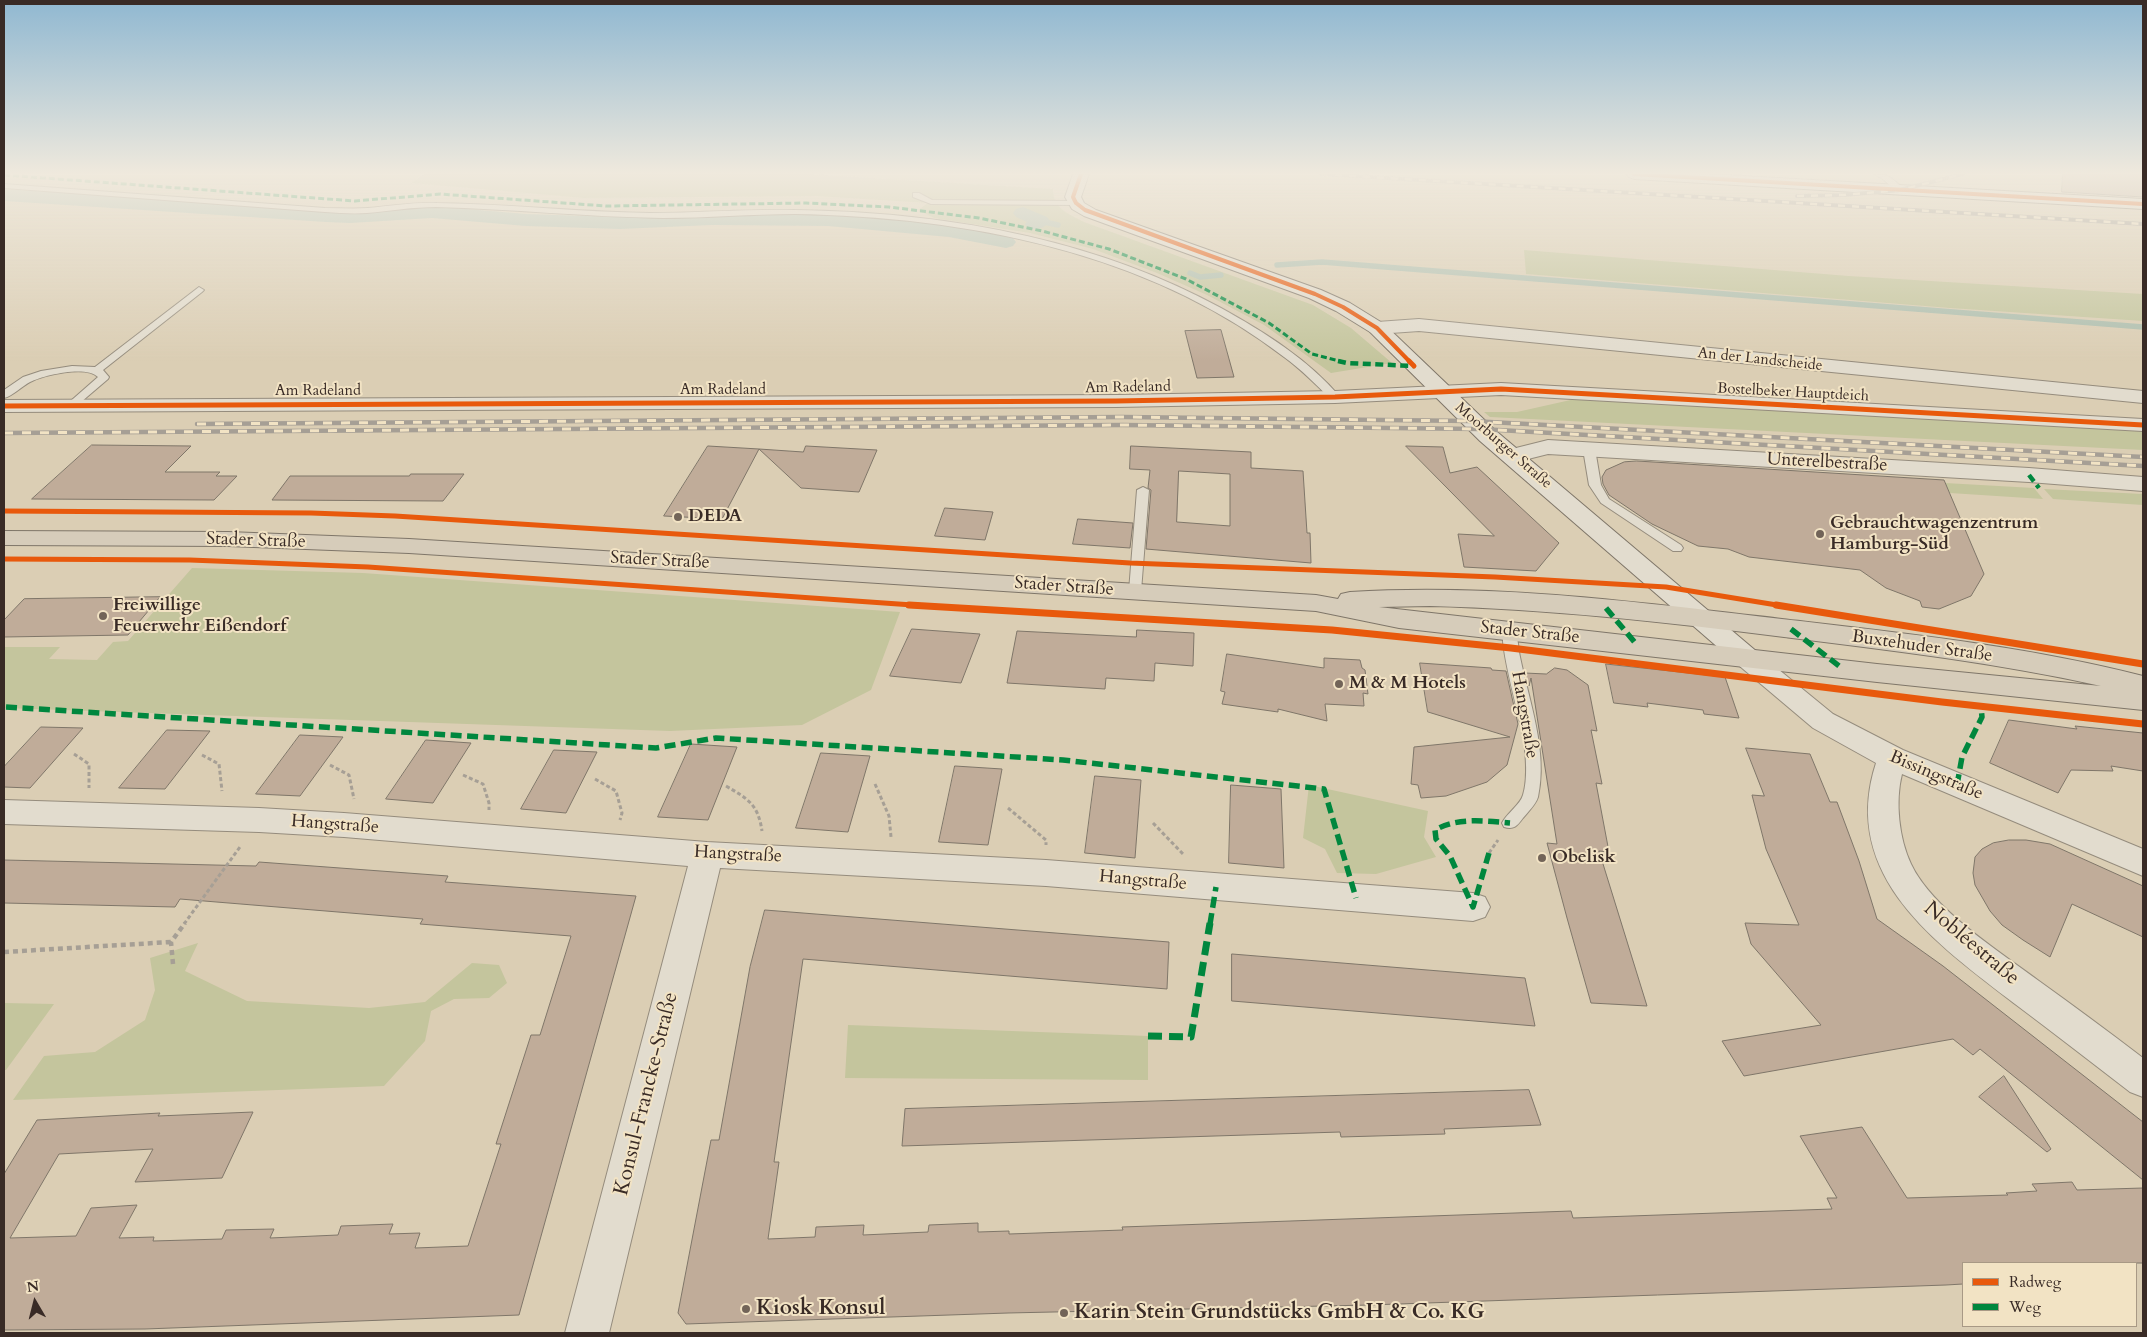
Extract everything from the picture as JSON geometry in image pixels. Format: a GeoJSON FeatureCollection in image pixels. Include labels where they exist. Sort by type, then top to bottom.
{"type":"FeatureCollection","features":[{"type":"Feature","properties":{"kind":"main road","name":"Stader Straße"},"geometry":{"type":"LineString","coordinates":[[4,538],[228,539],[409,546],[1316,603],[1399,619],[1746,658]]}},
{"type":"Feature","properties":{"kind":"main road","name":"Stader Straße"},"geometry":{"type":"LineString","coordinates":[[1316,603],[1393,597],[1478,600],[1583,606],[1700,618]]}},
{"type":"Feature","properties":{"kind":"main road","name":"Buxtehuder Straße"},"geometry":{"type":"LineString","coordinates":[[1700,618],[1869,639],[2070,669],[2143,686]]}},
{"type":"Feature","properties":{"kind":"main road","name":"Buxtehuder Straße"},"geometry":{"type":"LineString","coordinates":[[1746,658],[2143,700]]}},
{"type":"Feature","properties":{"kind":"street","name":"Moorburger Straße"},"geometry":{"type":"LineString","coordinates":[[1154,236],[1315,294],[1343,307],[1377,328],[1488,436],[1746,658]]}},
{"type":"Feature","properties":{"kind":"street","name":"An der Landscheide"},"geometry":{"type":"LineString","coordinates":[[1377,328],[1419,325],[2143,397]]}},
{"type":"Feature","properties":{"kind":"street","name":"Bostelbeker Hauptdeich"},"geometry":{"type":"LineString","coordinates":[[1442,392],[1501,389],[2143,425]]}},
{"type":"Feature","properties":{"kind":"street","name":"Am Radeland"},"geometry":{"type":"LineString","coordinates":[[4,406],[793,404],[1335,397],[1442,392]]}},
{"type":"Feature","properties":{"kind":"street","name":"Unterelbestraße"},"geometry":{"type":"LineString","coordinates":[[1512,456],[1548,447],[2019,474],[2143,484]]}},
{"type":"Feature","properties":{"kind":"street","name":"Bissingstraße"},"geometry":{"type":"LineString","coordinates":[[1746,658],[1823,721],[1892,758],[2107,846],[2143,863]]}},
{"type":"Feature","properties":{"kind":"street","name":"Nobléestraße"},"geometry":{"type":"LineString","coordinates":[[1892,758],[1885,784],[1883,804],[1888,840],[1898,872],[1911,891],[1937,920],[1981,957],[2143,1080]]}},
{"type":"Feature","properties":{"kind":"street","name":"Hangstraße"},"geometry":{"type":"LineString","coordinates":[[4,812],[223,818],[344,825],[707,855],[764,856],[1046,873],[1473,907]]}},
{"type":"Feature","properties":{"kind":"street","name":"Konsul-Francke-Straße"},"geometry":{"type":"LineString","coordinates":[[587,1333],[707,855]]}},
{"type":"Feature","properties":{"kind":"lane"},"geometry":{"type":"LineString","coordinates":[[1015,236],[1044,242],[1132,271],[1180,291],[1222,312],[1294,360],[1335,397]]}},
{"type":"Feature","properties":{"kind":"lane"},"geometry":{"type":"LineString","coordinates":[[4,395],[31,377],[46,372],[97,370],[199,290]]}},
{"type":"Feature","properties":{"kind":"lane"},"geometry":{"type":"LineString","coordinates":[[70,406],[104,377],[97,370]]}},
{"type":"Feature","properties":{"kind":"lane"},"geometry":{"type":"LineString","coordinates":[[1589,449],[1595,485],[1605,501],[1677,548]]}},
{"type":"Feature","properties":{"kind":"lane"},"geometry":{"type":"LineString","coordinates":[[1135,591],[1144,490]]}},
{"type":"Feature","properties":{"kind":"lane","name":"Hangstraße"},"geometry":{"type":"LineString","coordinates":[[1509,630],[1530,740],[1533,773],[1530,798],[1510,823]]}},
{"type":"Feature","properties":{"kind":"path"},"geometry":{"type":"LineString","coordinates":[[72,814],[90,786],[89,764],[74,754]]}},
{"type":"Feature","properties":{"kind":"path"},"geometry":{"type":"LineString","coordinates":[[202,754],[219,764],[223,818]]}},
{"type":"Feature","properties":{"kind":"path"},"geometry":{"type":"LineString","coordinates":[[330,765],[349,775],[355,797],[344,825]]}},
{"type":"Feature","properties":{"kind":"path"},"geometry":{"type":"LineString","coordinates":[[463,775],[483,784],[489,803],[488,836]]}},
{"type":"Feature","properties":{"kind":"path"},"geometry":{"type":"LineString","coordinates":[[595,779],[616,790],[622,813],[612,846]]}},
{"type":"Feature","properties":{"kind":"path"},"geometry":{"type":"LineString","coordinates":[[875,784],[887,808],[892,830],[888,863]]}},
{"type":"Feature","properties":{"kind":"path"},"geometry":{"type":"LineString","coordinates":[[726,786],[752,801],[761,821],[764,856]]}},
{"type":"Feature","properties":{"kind":"path"},"geometry":{"type":"LineString","coordinates":[[1008,808],[1046,840],[1046,873]]}},
{"type":"Feature","properties":{"kind":"path"},"geometry":{"type":"LineString","coordinates":[[173,964],[171,942],[259,820]]}},
{"type":"Feature","properties":{"kind":"path"},"geometry":{"type":"LineString","coordinates":[[1153,823],[1184,854],[1185,884]]}},
{"type":"Feature","properties":{"kind":"path"},"geometry":{"type":"LineString","coordinates":[[4,952],[171,942]]}},
{"type":"Feature","properties":{"kind":"green space"},"geometry":{"type":"Polygon","coordinates":[[[1043,236],[1124,236],[1313,305],[1351,328],[1392,363],[1331,373],[1264,325],[1207,295],[1157,273],[1093,249],[1043,236]]]}},
{"type":"Feature","properties":{"kind":"green space"},"geometry":{"type":"Polygon","coordinates":[[[1524,250],[1849,276],[2143,294],[2143,321],[1950,308],[1526,274],[1524,250]]]}},
{"type":"Feature","properties":{"kind":"green space"},"geometry":{"type":"Polygon","coordinates":[[[1575,399],[2143,430],[2143,450],[1490,417],[1484,412],[1517,412],[1575,399]]]}},
{"type":"Feature","properties":{"kind":"green space"},"geometry":{"type":"Polygon","coordinates":[[[1945,483],[2034,488],[2043,499],[1950,493],[1945,483]]]}},
{"type":"Feature","properties":{"kind":"green space"},"geometry":{"type":"Polygon","coordinates":[[[2044,489],[2143,494],[2143,505],[2053,499],[2044,489]]]}},
{"type":"Feature","properties":{"kind":"green space"},"geometry":{"type":"Polygon","coordinates":[[[192,568],[363,573],[900,612],[871,690],[802,725],[670,731],[4,708],[4,647],[60,647],[49,659],[97,660],[113,642],[128,641],[192,568]]]}},
{"type":"Feature","properties":{"kind":"green space"},"geometry":{"type":"Polygon","coordinates":[[[1309,785],[1428,811],[1424,837],[1436,857],[1376,874],[1337,873],[1325,849],[1303,838],[1309,785]]]}},
{"type":"Feature","properties":{"kind":"green space"},"geometry":{"type":"Polygon","coordinates":[[[198,943],[185,971],[247,1001],[369,1008],[425,1002],[472,963],[499,965],[507,983],[489,998],[454,999],[431,1011],[425,1041],[384,1086],[13,1100],[44,1056],[95,1052],[145,1020],[155,990],[150,958],[198,943]]]}},
{"type":"Feature","properties":{"kind":"green space"},"geometry":{"type":"Polygon","coordinates":[[[4,1003],[54,1004],[6,1070],[4,1070],[4,1003]]]}},
{"type":"Feature","properties":{"kind":"green space"},"geometry":{"type":"Polygon","coordinates":[[[848,1025],[1148,1036],[1148,1080],[845,1078],[848,1025]]]}},
{"type":"Feature","properties":{"kind":"building"},"geometry":{"type":"Polygon","coordinates":[[[1221,330],[1234,377],[1197,378],[1185,331],[1221,330]]]}},
{"type":"Feature","properties":{"kind":"building"},"geometry":{"type":"Polygon","coordinates":[[[92,445],[191,446],[165,472],[220,472],[216,476],[237,476],[214,500],[32,499],[92,445]]]}},
{"type":"Feature","properties":{"kind":"building"},"geometry":{"type":"Polygon","coordinates":[[[708,446],[759,449],[722,519],[664,516],[708,446]]]}},
{"type":"Feature","properties":{"kind":"building"},"geometry":{"type":"Polygon","coordinates":[[[806,446],[877,450],[859,492],[801,488],[759,449],[803,452],[806,446]]]}},
{"type":"Feature","properties":{"kind":"building"},"geometry":{"type":"Polygon","coordinates":[[[1131,446],[1251,452],[1251,468],[1303,471],[1307,533],[1310,533],[1311,563],[1146,549],[1151,490],[1148,488],[1150,470],[1130,469],[1131,446]],[[1179,471],[1177,522],[1230,526],[1230,474],[1179,471]]]}},
{"type":"Feature","properties":{"kind":"building"},"geometry":{"type":"Polygon","coordinates":[[[1406,446],[1443,447],[1450,473],[1477,467],[1559,543],[1536,571],[1464,567],[1458,534],[1494,536],[1406,446]]]}},
{"type":"Feature","properties":{"kind":"building","name":"Gebrauchtwagenzentrum Hamburg-Süd"},"geometry":{"type":"Polygon","coordinates":[[[1637,461],[1944,480],[1984,574],[1971,596],[1939,609],[1922,607],[1920,601],[1886,588],[1860,570],[1749,557],[1728,549],[1698,546],[1652,524],[1609,495],[1603,484],[1602,477],[1606,470],[1624,462],[1637,461]]]}},
{"type":"Feature","properties":{"kind":"building"},"geometry":{"type":"Polygon","coordinates":[[[411,474],[464,474],[443,501],[272,500],[290,476],[409,476],[411,474]]]}},
{"type":"Feature","properties":{"kind":"building"},"geometry":{"type":"Polygon","coordinates":[[[945,508],[993,512],[985,540],[935,536],[945,508]]]}},
{"type":"Feature","properties":{"kind":"building"},"geometry":{"type":"Polygon","coordinates":[[[1078,519],[1133,523],[1130,548],[1073,544],[1078,519]]]}},
{"type":"Feature","properties":{"kind":"building"},"geometry":{"type":"Polygon","coordinates":[[[160,597],[128,635],[4,637],[4,620],[24,599],[160,597]]]}},
{"type":"Feature","properties":{"kind":"building"},"geometry":{"type":"Polygon","coordinates":[[[912,629],[980,634],[961,683],[890,676],[912,629]]]}},
{"type":"Feature","properties":{"kind":"building"},"geometry":{"type":"Polygon","coordinates":[[[1137,630],[1194,633],[1193,666],[1155,663],[1154,681],[1106,678],[1105,689],[1007,683],[1017,631],[1136,637],[1137,630]]]}},
{"type":"Feature","properties":{"kind":"building"},"geometry":{"type":"Polygon","coordinates":[[[1227,654],[1324,668],[1324,658],[1360,660],[1362,668],[1365,670],[1368,694],[1363,693],[1364,706],[1325,704],[1327,721],[1278,709],[1278,712],[1222,704],[1225,692],[1221,691],[1227,654]]]}},
{"type":"Feature","properties":{"kind":"building"},"geometry":{"type":"Polygon","coordinates":[[[1420,663],[1491,668],[1492,670],[1506,671],[1518,724],[1507,765],[1487,782],[1446,796],[1421,798],[1418,785],[1411,784],[1414,747],[1510,737],[1428,712],[1420,663]]]}},
{"type":"Feature","properties":{"kind":"building"},"geometry":{"type":"Polygon","coordinates":[[[1606,664],[1725,677],[1739,718],[1704,714],[1703,710],[1647,703],[1648,707],[1614,703],[1606,664]]]}},
{"type":"Feature","properties":{"kind":"building"},"geometry":{"type":"Polygon","coordinates":[[[1555,668],[1567,670],[1588,685],[1597,731],[1591,730],[1602,784],[1596,783],[1609,852],[1599,851],[1647,1006],[1591,1003],[1567,918],[1547,843],[1557,844],[1531,678],[1529,686],[1525,673],[1546,674],[1555,668]]]}},
{"type":"Feature","properties":{"kind":"building"},"geometry":{"type":"Polygon","coordinates":[[[2009,720],[2077,729],[2075,726],[2143,733],[2143,771],[2111,766],[2113,771],[2071,770],[2058,793],[1990,763],[2009,720]]]}},
{"type":"Feature","properties":{"kind":"building"},"geometry":{"type":"Polygon","coordinates":[[[41,727],[83,728],[30,788],[4,787],[4,767],[41,727]]]}},
{"type":"Feature","properties":{"kind":"building"},"geometry":{"type":"Polygon","coordinates":[[[167,730],[210,731],[165,789],[119,788],[167,730]]]}},
{"type":"Feature","properties":{"kind":"building"},"geometry":{"type":"Polygon","coordinates":[[[300,735],[343,737],[300,796],[256,794],[300,735]]]}},
{"type":"Feature","properties":{"kind":"building"},"geometry":{"type":"Polygon","coordinates":[[[426,740],[471,743],[433,803],[386,799],[426,740]]]}},
{"type":"Feature","properties":{"kind":"building"},"geometry":{"type":"Polygon","coordinates":[[[691,744],[737,747],[708,820],[658,817],[691,744]]]}},
{"type":"Feature","properties":{"kind":"building"},"geometry":{"type":"Polygon","coordinates":[[[1746,748],[1810,754],[1830,802],[1837,802],[1859,861],[1877,919],[1943,966],[2143,1122],[2143,1180],[1980,1049],[1973,1055],[1953,1039],[1744,1076],[1722,1041],[1821,1025],[1751,944],[1745,923],[1799,925],[1766,849],[1752,795],[1764,796],[1746,748]]]}},
{"type":"Feature","properties":{"kind":"building"},"geometry":{"type":"Polygon","coordinates":[[[554,750],[597,752],[566,813],[521,809],[554,750]]]}},
{"type":"Feature","properties":{"kind":"building"},"geometry":{"type":"Polygon","coordinates":[[[821,753],[870,756],[848,832],[796,828],[821,753]]]}},
{"type":"Feature","properties":{"kind":"building"},"geometry":{"type":"Polygon","coordinates":[[[955,766],[1002,769],[988,845],[939,842],[955,766]]]}},
{"type":"Feature","properties":{"kind":"building"},"geometry":{"type":"Polygon","coordinates":[[[1095,776],[1141,780],[1135,858],[1085,853],[1095,776]]]}},
{"type":"Feature","properties":{"kind":"building"},"geometry":{"type":"Polygon","coordinates":[[[1231,785],[1281,789],[1284,868],[1229,863],[1231,785]]]}},
{"type":"Feature","properties":{"kind":"building"},"geometry":{"type":"Polygon","coordinates":[[[2009,840],[2026,840],[2050,844],[2143,886],[2143,937],[2072,904],[2050,957],[2002,925],[1990,911],[1975,885],[1973,873],[1975,857],[1982,849],[1993,843],[2009,840]]]}},
{"type":"Feature","properties":{"kind":"building"},"geometry":{"type":"Polygon","coordinates":[[[4,860],[256,866],[259,862],[448,876],[445,882],[636,896],[519,1315],[145,1329],[4,1330],[4,1174],[37,1120],[160,1113],[158,1116],[253,1112],[222,1178],[135,1182],[153,1149],[59,1154],[10,1238],[76,1236],[91,1208],[137,1205],[119,1238],[154,1237],[153,1241],[222,1239],[226,1230],[274,1229],[270,1238],[338,1235],[341,1226],[393,1224],[389,1234],[420,1233],[415,1248],[468,1246],[501,1144],[496,1144],[531,1035],[540,1035],[571,936],[420,924],[423,919],[180,899],[175,907],[4,903],[4,860]]]}},
{"type":"Feature","properties":{"kind":"building"},"geometry":{"type":"Polygon","coordinates":[[[765,910],[1169,942],[1167,989],[803,959],[774,1162],[779,1162],[768,1239],[815,1237],[816,1227],[864,1225],[863,1235],[928,1232],[929,1225],[978,1223],[978,1232],[1009,1231],[1009,1234],[1123,1230],[1122,1227],[1571,1211],[1573,1218],[1832,1209],[1827,1198],[1837,1198],[1800,1136],[1862,1127],[1907,1198],[2008,1195],[2006,1193],[2037,1191],[2032,1184],[2072,1182],[2077,1190],[2143,1188],[2143,1263],[1962,1262],[1962,1284],[1946,1285],[1369,1305],[1008,1313],[686,1324],[678,1313],[711,1140],[719,1140],[750,967],[765,910]]]}},
{"type":"Feature","properties":{"kind":"building"},"geometry":{"type":"Polygon","coordinates":[[[1232,954],[1525,978],[1535,1026],[1232,1001],[1232,954]]]}},
{"type":"Feature","properties":{"kind":"building"},"geometry":{"type":"Polygon","coordinates":[[[2004,1076],[2051,1149],[2047,1152],[1979,1097],[2004,1076]]]}},
{"type":"Feature","properties":{"kind":"building"},"geometry":{"type":"Polygon","coordinates":[[[1529,1090],[1541,1125],[1444,1129],[1445,1134],[1341,1137],[1340,1132],[902,1146],[905,1109],[1529,1090]]]}},
{"type":"Feature","properties":{"kind":"waterway"},"geometry":{"type":"LineString","coordinates":[[977,236],[1006,242]]}},
{"type":"Feature","properties":{"kind":"waterway"},"geometry":{"type":"LineString","coordinates":[[1277,265],[1322,262],[2143,327]]}},
{"type":"Feature","properties":{"kind":"waterway"},"geometry":{"type":"LineString","coordinates":[[1190,273],[1200,277],[1221,275]]}},
{"type":"Feature","properties":{"kind":"railway"},"geometry":{"type":"LineString","coordinates":[[197,424],[1123,417],[1471,421],[2143,457]]}},
{"type":"Feature","properties":{"kind":"railway"},"geometry":{"type":"LineString","coordinates":[[4,433],[1122,425],[1480,429],[2143,466]]}},
{"type":"Feature","properties":{"kind":"marked path"},"geometry":{"type":"LineString","coordinates":[[1062,236],[1109,249],[1186,279],[1269,323],[1312,354],[1347,363],[1414,366]]}},
{"type":"Feature","properties":{"kind":"marked path"},"geometry":{"type":"LineString","coordinates":[[2029,475],[2039,488]]}},
{"type":"Feature","properties":{"kind":"marked path"},"geometry":{"type":"LineString","coordinates":[[1606,608],[1637,645]]}},
{"type":"Feature","properties":{"kind":"marked path"},"geometry":{"type":"LineString","coordinates":[[1791,629],[1843,669]]}},
{"type":"Feature","properties":{"kind":"marked path"},"geometry":{"type":"LineString","coordinates":[[6,707],[656,748],[716,738],[1063,760],[1324,789],[1356,898]]}},
{"type":"Feature","properties":{"kind":"marked path"},"geometry":{"type":"LineString","coordinates":[[1957,785],[1962,757],[1982,717],[1981,707]]}},
{"type":"Feature","properties":{"kind":"marked path"},"geometry":{"type":"LineString","coordinates":[[1489,853],[1473,907],[1450,856],[1436,839],[1435,830],[1452,823],[1472,820],[1510,823]]}},
{"type":"Feature","properties":{"kind":"marked path"},"geometry":{"type":"LineString","coordinates":[[1148,1036],[1191,1037],[1216,887]]}},
{"type":"Feature","properties":{"kind":"cycle path"},"geometry":{"type":"LineString","coordinates":[[1157,236],[1315,294],[1343,307],[1377,328],[1414,366]]}},
{"type":"Feature","properties":{"kind":"cycle path"},"geometry":{"type":"LineString","coordinates":[[4,406],[1116,401],[1335,397],[1501,389],[2143,425]]}},
{"type":"Feature","properties":{"kind":"cycle path"},"geometry":{"type":"LineString","coordinates":[[4,511],[311,513],[395,516],[1130,563],[1495,577],[1666,587],[2143,664]]}},
{"type":"Feature","properties":{"kind":"cycle path"},"geometry":{"type":"LineString","coordinates":[[4,559],[190,560],[368,567],[956,608],[1332,630],[1511,648],[1942,702],[2143,724]]}},
{"type":"Feature","properties":{"kind":"place","name":"DEDA"},"geometry":{"type":"Point","coordinates":[678,517]}},
{"type":"Feature","properties":{"kind":"place","name":"Gebrauchtwagenzentrum Hamburg-Süd"},"geometry":{"type":"Point","coordinates":[1820,534]}},
{"type":"Feature","properties":{"kind":"place","name":"Freiwillige Feuerwehr Eißendorf"},"geometry":{"type":"Point","coordinates":[103,616]}},
{"type":"Feature","properties":{"kind":"place","name":"M & M Hotels"},"geometry":{"type":"Point","coordinates":[1339,684]}},
{"type":"Feature","properties":{"kind":"place","name":"Obelisk"},"geometry":{"type":"Point","coordinates":[1542,858]}},
{"type":"Feature","properties":{"kind":"place","name":"Kiosk Konsul"},"geometry":{"type":"Point","coordinates":[746,1309]}},
{"type":"Feature","properties":{"kind":"place","name":"Karin Stein Grundstücks GmbH & Co. KG"},"geometry":{"type":"Point","coordinates":[1064,1313]}}]}
